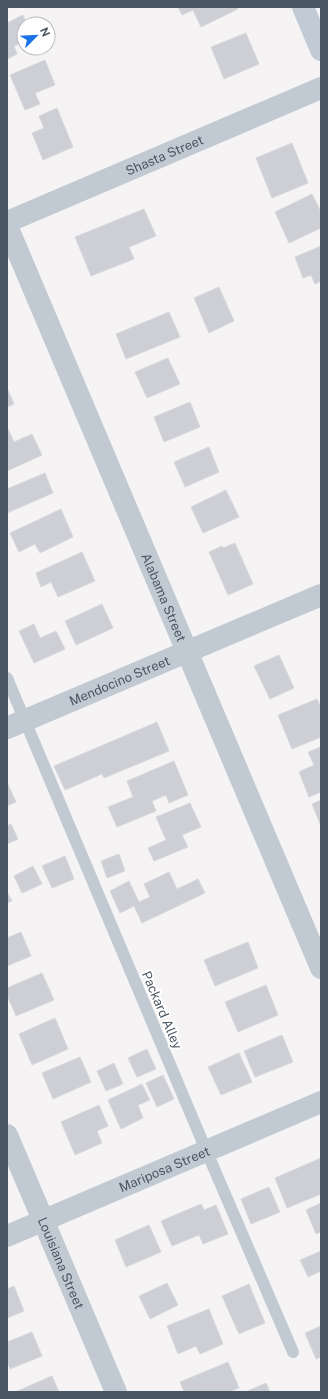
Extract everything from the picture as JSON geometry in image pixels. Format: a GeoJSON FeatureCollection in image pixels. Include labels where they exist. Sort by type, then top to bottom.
{"type":"FeatureCollection","features":[{"type":"Feature","properties":{"kind":"main road"},"geometry":{"type":"LineString","coordinates":[[303,7],[321,50]]}},
{"type":"Feature","properties":{"kind":"street","name":"Shasta Street"},"geometry":{"type":"LineString","coordinates":[[7,222],[321,88]]}},
{"type":"Feature","properties":{"kind":"street","name":"Alabama Street"},"geometry":{"type":"LineString","coordinates":[[7,226],[321,968]]}},
{"type":"Feature","properties":{"kind":"street","name":"Mendocino Street"},"geometry":{"type":"LineString","coordinates":[[16,724],[321,595]]}},
{"type":"Feature","properties":{"kind":"street","name":"Mariposa Street"},"geometry":{"type":"LineString","coordinates":[[7,1236],[321,1102]]}},
{"type":"Feature","properties":{"kind":"street","name":"Louisiana Street"},"geometry":{"type":"LineString","coordinates":[[7,1134],[116,1392]]}},
{"type":"Feature","properties":{"kind":"lane","name":"Packard Alley"},"geometry":{"type":"LineString","coordinates":[[7,678],[16,724],[206,1150],[293,1352]]}},
{"type":"Feature","properties":{"kind":"building"},"geometry":{"type":"Polygon","coordinates":[[[178,7],[237,7],[238,9],[201,27],[193,10],[182,15],[178,7]]]}},
{"type":"Feature","properties":{"kind":"building"},"geometry":{"type":"Polygon","coordinates":[[[16,18],[16,45],[14,46],[16,54],[7,59],[7,23],[16,18]]]}},
{"type":"Feature","properties":{"kind":"building"},"geometry":{"type":"Polygon","coordinates":[[[246,33],[259,64],[224,79],[211,47],[246,33]]]}},
{"type":"Feature","properties":{"kind":"building"},"geometry":{"type":"Polygon","coordinates":[[[45,60],[55,85],[35,93],[40,104],[25,110],[10,75],[45,60]]]}},
{"type":"Feature","properties":{"kind":"building"},"geometry":{"type":"Polygon","coordinates":[[[57,108],[73,147],[43,160],[32,133],[44,128],[39,116],[57,108]]]}},
{"type":"Feature","properties":{"kind":"building"},"geometry":{"type":"Polygon","coordinates":[[[292,143],[308,183],[272,198],[256,158],[292,143]]]}},
{"type":"Feature","properties":{"kind":"building"},"geometry":{"type":"Polygon","coordinates":[[[312,194],[321,212],[321,228],[289,243],[275,212],[312,194]]]}},
{"type":"Feature","properties":{"kind":"building"},"geometry":{"type":"Polygon","coordinates":[[[144,209],[156,236],[129,247],[134,259],[91,276],[75,237],[144,209]]]}},
{"type":"Feature","properties":{"kind":"building"},"geometry":{"type":"Polygon","coordinates":[[[321,246],[321,281],[315,284],[311,275],[303,278],[295,257],[321,246]]]}},
{"type":"Feature","properties":{"kind":"building"},"geometry":{"type":"Polygon","coordinates":[[[219,287],[234,321],[209,333],[194,298],[219,287]]]}},
{"type":"Feature","properties":{"kind":"building"},"geometry":{"type":"Polygon","coordinates":[[[169,312],[180,337],[126,359],[116,334],[169,312]]]}},
{"type":"Feature","properties":{"kind":"building"},"geometry":{"type":"Polygon","coordinates":[[[168,358],[180,384],[147,398],[135,372],[168,358]]]}},
{"type":"Feature","properties":{"kind":"building"},"geometry":{"type":"Polygon","coordinates":[[[7,388],[14,404],[7,407],[7,388]]]}},
{"type":"Feature","properties":{"kind":"building"},"geometry":{"type":"Polygon","coordinates":[[[190,402],[200,427],[164,442],[154,417],[190,402]]]}},
{"type":"Feature","properties":{"kind":"building"},"geometry":{"type":"Polygon","coordinates":[[[7,429],[14,442],[32,434],[42,455],[7,471],[7,429]]]}},
{"type":"Feature","properties":{"kind":"building"},"geometry":{"type":"Polygon","coordinates":[[[209,447],[219,472],[185,487],[174,462],[209,447]]]}},
{"type":"Feature","properties":{"kind":"building"},"geometry":{"type":"Polygon","coordinates":[[[45,473],[53,493],[7,513],[7,489],[45,473]]]}},
{"type":"Feature","properties":{"kind":"building"},"geometry":{"type":"Polygon","coordinates":[[[226,490],[239,517],[203,533],[191,507],[226,490]]]}},
{"type":"Feature","properties":{"kind":"building"},"geometry":{"type":"Polygon","coordinates":[[[61,509],[73,537],[40,553],[35,544],[19,552],[10,533],[61,509]]]}},
{"type":"Feature","properties":{"kind":"building"},"geometry":{"type":"Polygon","coordinates":[[[235,543],[253,584],[228,595],[209,552],[222,546],[223,548],[235,543]]]}},
{"type":"Feature","properties":{"kind":"building"},"geometry":{"type":"Polygon","coordinates":[[[82,552],[95,581],[58,597],[51,582],[41,587],[36,573],[82,552]]]}},
{"type":"Feature","properties":{"kind":"building"},"geometry":{"type":"Polygon","coordinates":[[[102,604],[113,628],[76,645],[65,621],[102,604]]]}},
{"type":"Feature","properties":{"kind":"building"},"geometry":{"type":"Polygon","coordinates":[[[34,624],[40,638],[56,631],[65,649],[34,663],[19,631],[34,624]]]}},
{"type":"Feature","properties":{"kind":"building"},"geometry":{"type":"Polygon","coordinates":[[[279,655],[294,688],[270,699],[254,666],[279,655]]]}},
{"type":"Feature","properties":{"kind":"building"},"geometry":{"type":"Polygon","coordinates":[[[317,699],[321,707],[321,737],[292,749],[278,715],[317,699]]]}},
{"type":"Feature","properties":{"kind":"building"},"geometry":{"type":"Polygon","coordinates":[[[157,722],[169,751],[104,778],[102,774],[65,790],[54,766],[157,722]]]}},
{"type":"Feature","properties":{"kind":"building"},"geometry":{"type":"Polygon","coordinates":[[[321,747],[321,792],[309,797],[299,772],[314,765],[308,752],[321,747]]]}},
{"type":"Feature","properties":{"kind":"building"},"geometry":{"type":"Polygon","coordinates":[[[174,761],[188,795],[169,803],[166,795],[152,801],[156,811],[117,827],[108,807],[133,797],[127,781],[174,761]]]}},
{"type":"Feature","properties":{"kind":"building"},"geometry":{"type":"Polygon","coordinates":[[[7,782],[16,802],[7,806],[7,782]]]}},
{"type":"Feature","properties":{"kind":"building"},"geometry":{"type":"Polygon","coordinates":[[[321,800],[321,826],[312,804],[321,800]]]}},
{"type":"Feature","properties":{"kind":"building"},"geometry":{"type":"Polygon","coordinates":[[[190,803],[201,827],[182,835],[188,847],[154,861],[148,848],[166,840],[156,817],[190,803]]]}},
{"type":"Feature","properties":{"kind":"building"},"geometry":{"type":"Polygon","coordinates":[[[11,824],[18,839],[7,844],[7,826],[11,824]]]}},
{"type":"Feature","properties":{"kind":"building"},"geometry":{"type":"Polygon","coordinates":[[[119,854],[125,871],[107,878],[101,861],[119,854]]]}},
{"type":"Feature","properties":{"kind":"building"},"geometry":{"type":"Polygon","coordinates":[[[65,856],[74,879],[52,888],[42,866],[65,856]]]}},
{"type":"Feature","properties":{"kind":"building"},"geometry":{"type":"Polygon","coordinates":[[[33,866],[42,884],[22,893],[14,876],[33,866]]]}},
{"type":"Feature","properties":{"kind":"building"},"geometry":{"type":"Polygon","coordinates":[[[169,872],[177,889],[198,879],[205,893],[142,923],[134,906],[120,913],[110,891],[129,881],[139,902],[150,897],[144,884],[169,872]]]}},
{"type":"Feature","properties":{"kind":"building"},"geometry":{"type":"Polygon","coordinates":[[[7,892],[12,901],[7,903],[7,892]]]}},
{"type":"Feature","properties":{"kind":"building"},"geometry":{"type":"Polygon","coordinates":[[[21,932],[31,956],[7,966],[7,938],[21,932]]]}},
{"type":"Feature","properties":{"kind":"building"},"geometry":{"type":"Polygon","coordinates":[[[248,942],[258,968],[215,986],[204,960],[248,942]]]}},
{"type":"Feature","properties":{"kind":"building"},"geometry":{"type":"Polygon","coordinates":[[[42,973],[54,1000],[16,1016],[7,995],[7,988],[42,973]]]}},
{"type":"Feature","properties":{"kind":"building"},"geometry":{"type":"Polygon","coordinates":[[[266,985],[278,1015],[238,1032],[225,1002],[266,985]]]}},
{"type":"Feature","properties":{"kind":"building"},"geometry":{"type":"Polygon","coordinates":[[[55,1018],[68,1049],[32,1065],[19,1034],[55,1018]]]}},
{"type":"Feature","properties":{"kind":"building"},"geometry":{"type":"Polygon","coordinates":[[[282,1035],[293,1062],[255,1077],[244,1051],[282,1035]]]}},
{"type":"Feature","properties":{"kind":"building"},"geometry":{"type":"Polygon","coordinates":[[[147,1049],[156,1069],[137,1077],[128,1058],[147,1049]]]}},
{"type":"Feature","properties":{"kind":"building"},"geometry":{"type":"Polygon","coordinates":[[[239,1053],[252,1082],[221,1095],[208,1067],[239,1053]]]}},
{"type":"Feature","properties":{"kind":"building"},"geometry":{"type":"Polygon","coordinates":[[[80,1057],[91,1082],[53,1099],[42,1073],[80,1057]]]}},
{"type":"Feature","properties":{"kind":"building"},"geometry":{"type":"Polygon","coordinates":[[[114,1063],[123,1084],[106,1091],[97,1071],[114,1063]]]}},
{"type":"Feature","properties":{"kind":"building"},"geometry":{"type":"Polygon","coordinates":[[[163,1075],[174,1099],[157,1107],[146,1083],[163,1075]]]}},
{"type":"Feature","properties":{"kind":"building"},"geometry":{"type":"Polygon","coordinates":[[[142,1084],[150,1100],[138,1105],[143,1118],[121,1129],[108,1100],[142,1084]]]}},
{"type":"Feature","properties":{"kind":"building"},"geometry":{"type":"Polygon","coordinates":[[[99,1105],[108,1126],[97,1131],[102,1143],[75,1155],[61,1122],[99,1105]]]}},
{"type":"Feature","properties":{"kind":"building"},"geometry":{"type":"Polygon","coordinates":[[[321,1158],[321,1194],[287,1208],[275,1178],[321,1158]]]}},
{"type":"Feature","properties":{"kind":"building"},"geometry":{"type":"Polygon","coordinates":[[[269,1187],[280,1212],[251,1224],[241,1199],[269,1187]]]}},
{"type":"Feature","properties":{"kind":"building"},"geometry":{"type":"Polygon","coordinates":[[[321,1203],[321,1232],[316,1234],[306,1210],[321,1203]]]}},
{"type":"Feature","properties":{"kind":"building"},"geometry":{"type":"Polygon","coordinates":[[[201,1204],[204,1210],[216,1205],[228,1234],[203,1244],[199,1235],[172,1246],[161,1221],[201,1204]]]}},
{"type":"Feature","properties":{"kind":"building"},"geometry":{"type":"Polygon","coordinates":[[[149,1225],[161,1252],[126,1267],[115,1240],[149,1225]]]}},
{"type":"Feature","properties":{"kind":"building"},"geometry":{"type":"Polygon","coordinates":[[[321,1251],[321,1271],[308,1277],[300,1260],[321,1251]]]}},
{"type":"Feature","properties":{"kind":"building"},"geometry":{"type":"Polygon","coordinates":[[[167,1283],[178,1305],[150,1319],[139,1296],[167,1283]]]}},
{"type":"Feature","properties":{"kind":"building"},"geometry":{"type":"Polygon","coordinates":[[[249,1284],[265,1323],[239,1334],[222,1296],[249,1284]]]}},
{"type":"Feature","properties":{"kind":"building"},"geometry":{"type":"Polygon","coordinates":[[[14,1286],[24,1311],[7,1318],[7,1289],[14,1286]]]}},
{"type":"Feature","properties":{"kind":"building"},"geometry":{"type":"Polygon","coordinates":[[[209,1309],[223,1344],[200,1354],[196,1346],[178,1354],[167,1326],[209,1309]]]}},
{"type":"Feature","properties":{"kind":"building"},"geometry":{"type":"Polygon","coordinates":[[[321,1326],[321,1357],[316,1359],[305,1333],[321,1326]]]}},
{"type":"Feature","properties":{"kind":"building"},"geometry":{"type":"Polygon","coordinates":[[[32,1332],[42,1356],[10,1369],[7,1361],[7,1342],[32,1332]]]}},
{"type":"Feature","properties":{"kind":"building"},"geometry":{"type":"Polygon","coordinates":[[[228,1362],[239,1388],[228,1392],[184,1392],[180,1382],[228,1362]]]}},
{"type":"Feature","properties":{"kind":"building"},"geometry":{"type":"Polygon","coordinates":[[[52,1376],[59,1392],[15,1392],[52,1376]]]}},
{"type":"Feature","properties":{"kind":"building"},"geometry":{"type":"Polygon","coordinates":[[[266,1383],[270,1392],[245,1392],[266,1383]]]}}]}
